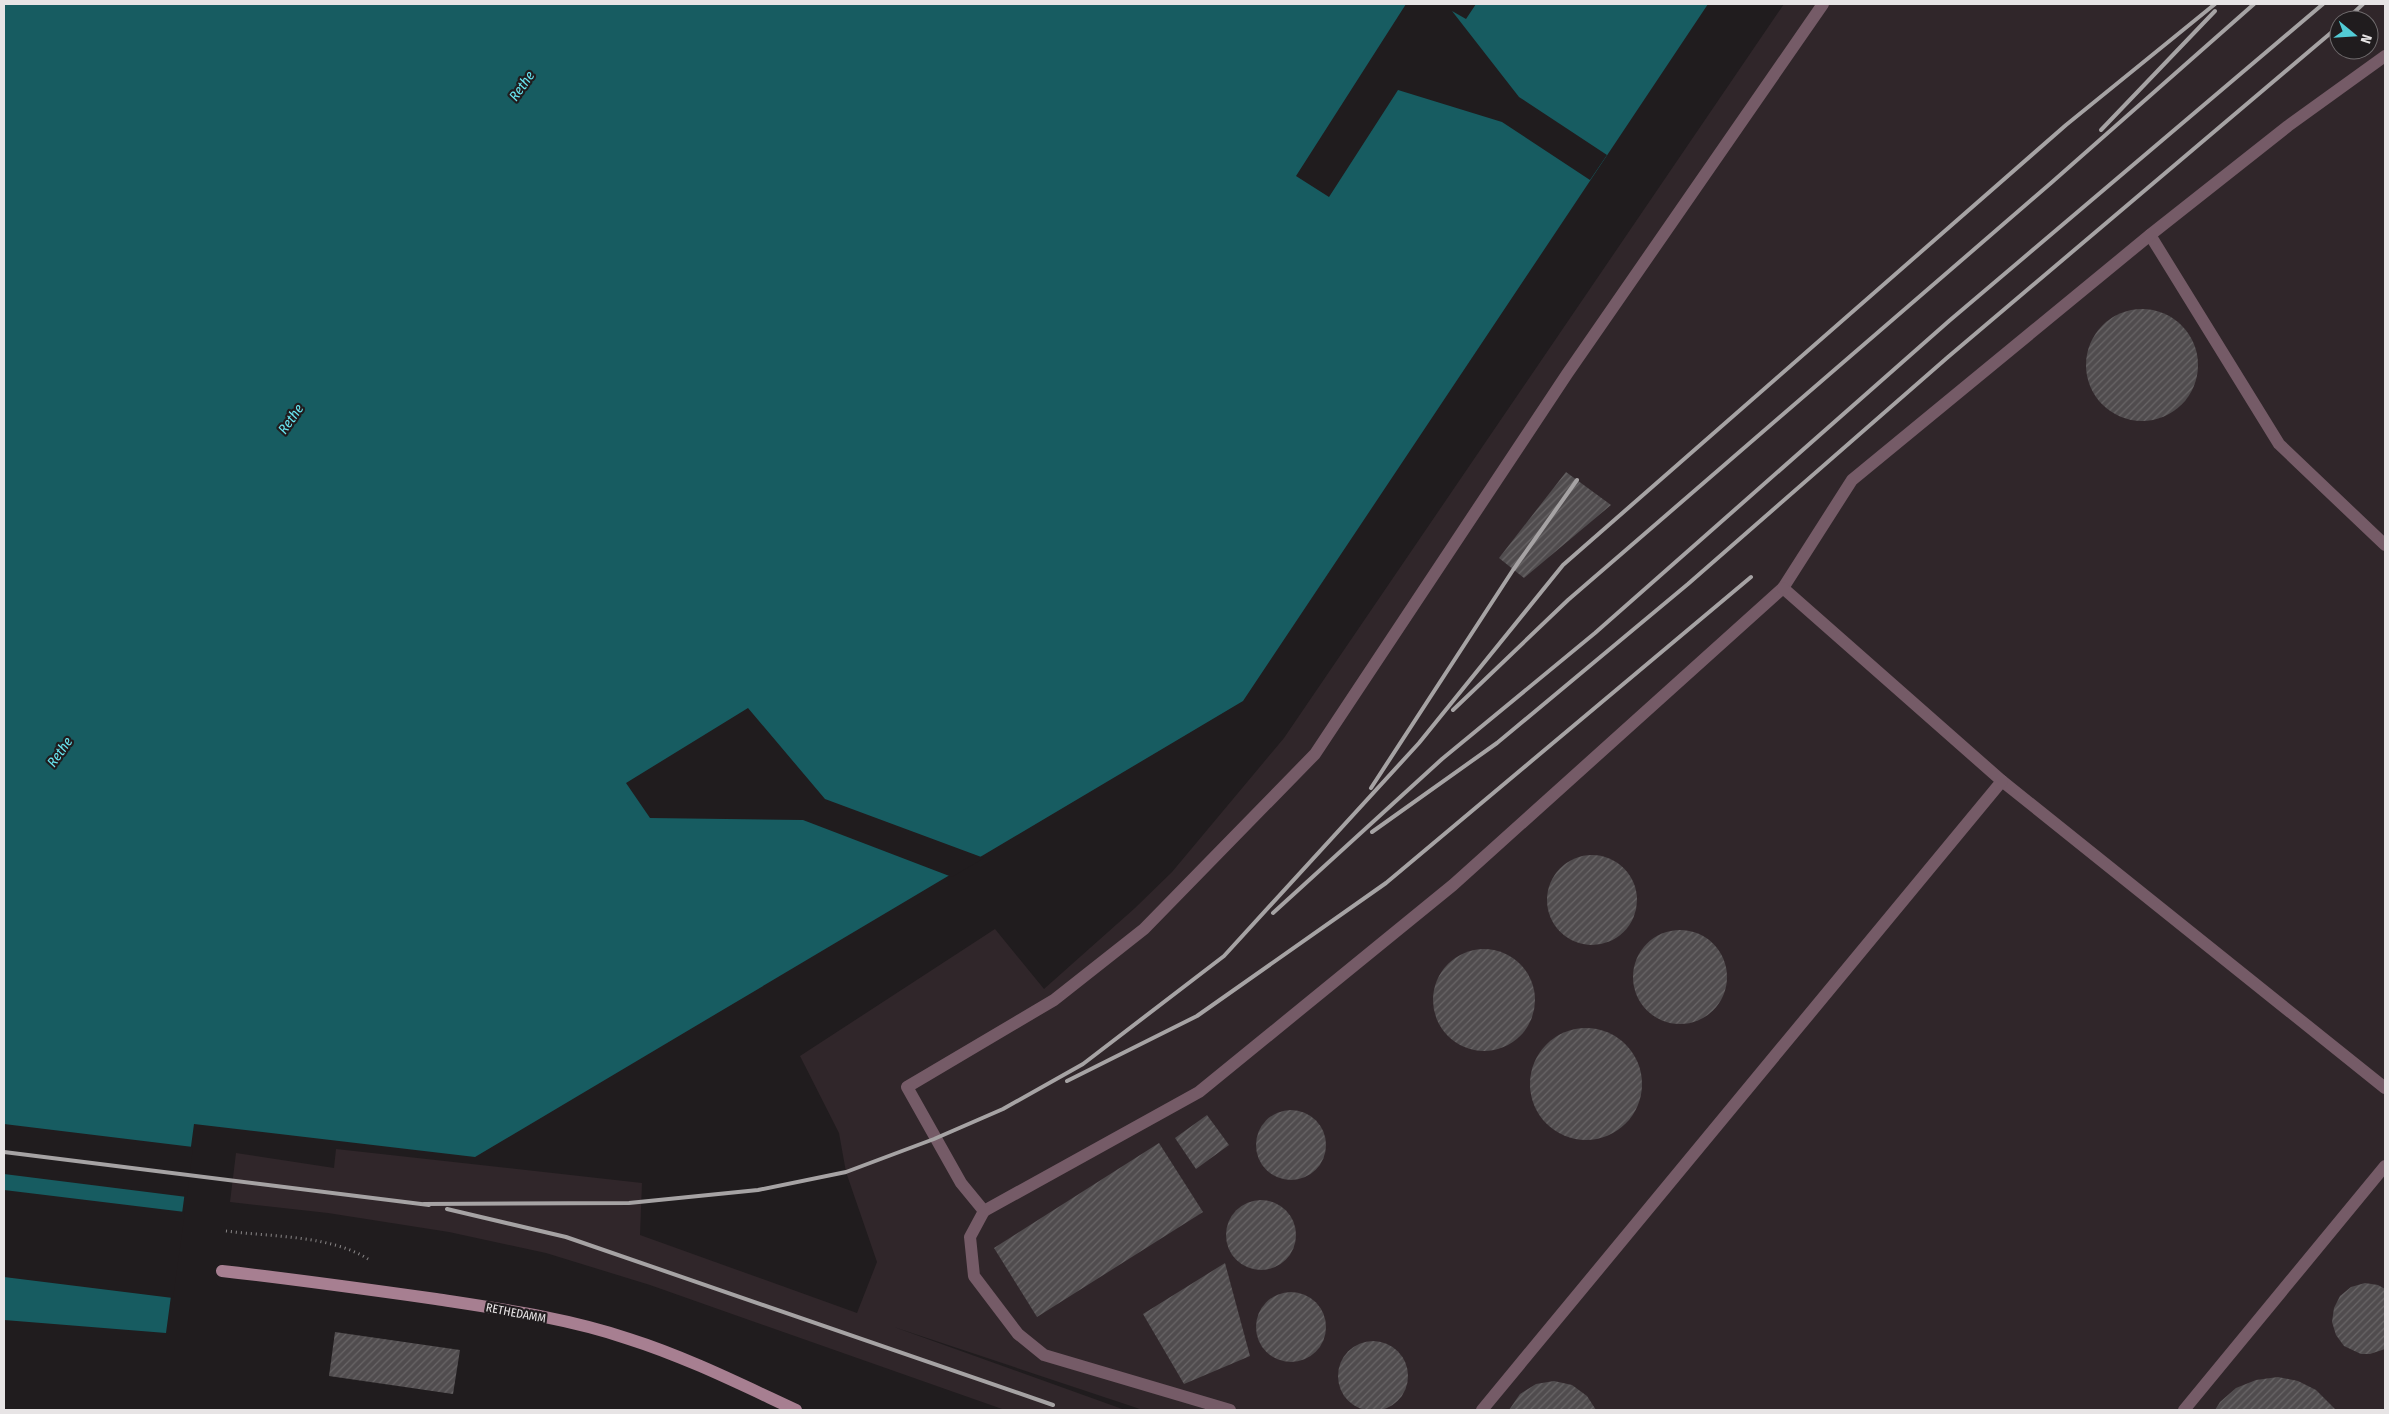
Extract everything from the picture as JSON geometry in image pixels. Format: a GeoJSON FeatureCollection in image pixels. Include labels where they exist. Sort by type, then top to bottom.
{"type":"FeatureCollection","features":[{"type":"Feature","properties":{"kind":"main road","name":"RETHEDAMM"},"geometry":{"type":"LineString","coordinates":[[222,1271],[330,1284],[510,1310],[588,1328],[630,1339],[662,1351],[796,1410]]}},
{"type":"Feature","properties":{"kind":"lane"},"geometry":{"type":"LineString","coordinates":[[984,1211],[961,1183],[907,1087],[1054,1000],[1144,929],[1315,754],[1572,366],[1823,4]]}},
{"type":"Feature","properties":{"kind":"lane"},"geometry":{"type":"LineString","coordinates":[[1230,1410],[1044,1355],[1018,1334],[974,1276],[970,1237],[984,1211],[1198,1092],[1453,885],[1783,588],[1852,480],[2150,235],[2288,126],[2385,56]]}},
{"type":"Feature","properties":{"kind":"lane"},"geometry":{"type":"LineString","coordinates":[[2150,235],[2279,444],[2385,545]]}},
{"type":"Feature","properties":{"kind":"lane"},"geometry":{"type":"LineString","coordinates":[[1783,588],[2002,781],[2385,1088]]}},
{"type":"Feature","properties":{"kind":"lane"},"geometry":{"type":"LineString","coordinates":[[1482,1410],[2002,781]]}},
{"type":"Feature","properties":{"kind":"lane"},"geometry":{"type":"LineString","coordinates":[[2184,1410],[2385,1166]]}},
{"type":"Feature","properties":{"kind":"path"},"geometry":{"type":"LineString","coordinates":[[226,1231],[335,1244]]}},
{"type":"Feature","properties":{"kind":"shaded area"},"geometry":{"type":"Polygon","coordinates":[[[1784,4],[2385,4],[2385,1410],[1143,1410],[894,1327],[1125,1410],[1005,1410],[650,1285],[546,1253],[449,1232],[328,1213],[230,1202],[236,1153],[334,1168],[336,1149],[642,1183],[640,1235],[857,1313],[877,1262],[846,1172],[839,1133],[800,1056],[995,929],[1044,989],[1135,908],[1172,872],[1284,738],[1784,4]]]}},
{"type":"Feature","properties":{"kind":"water","name":"Rethe"},"geometry":{"type":"Polygon","coordinates":[[[4,4],[1708,4],[1243,701],[475,1157],[194,1124],[166,1333],[4,1320],[4,4]]]}},
{"type":"Feature","properties":{"kind":"pier"},"geometry":{"type":"Polygon","coordinates":[[[1406,4],[1476,4],[1466,19],[1452,11],[1519,97],[1607,155],[1590,180],[1502,122],[1398,90],[1329,197],[1296,176],[1406,4]]]}},
{"type":"Feature","properties":{"kind":"pier"},"geometry":{"type":"Polygon","coordinates":[[[748,708],[825,799],[984,858],[952,877],[803,820],[650,818],[626,783],[748,708]]]}},
{"type":"Feature","properties":{"kind":"pier"},"geometry":{"type":"Polygon","coordinates":[[[4,1124],[193,1147],[187,1197],[4,1174],[4,1124]]]}},
{"type":"Feature","properties":{"kind":"pier"},"geometry":{"type":"Polygon","coordinates":[[[4,1190],[185,1212],[173,1298],[4,1277],[4,1190]]]}},
{"type":"Feature","properties":{"kind":"building"},"geometry":{"type":"Polygon","coordinates":[[[2142,309],[2164,313],[2182,325],[2194,343],[2198,365],[2194,387],[2182,405],[2164,417],[2142,421],[2120,417],[2102,405],[2090,387],[2086,365],[2090,343],[2102,325],[2120,313],[2142,309]]]}},
{"type":"Feature","properties":{"kind":"building"},"geometry":{"type":"Polygon","coordinates":[[[1566,472],[1611,505],[1524,578],[1499,558],[1566,472]]]}},
{"type":"Feature","properties":{"kind":"building"},"geometry":{"type":"Polygon","coordinates":[[[1583,855],[1601,855],[1617,862],[1630,875],[1637,891],[1637,909],[1630,925],[1617,938],[1601,945],[1583,945],[1567,938],[1554,925],[1547,909],[1547,891],[1554,875],[1567,862],[1583,855]]]}},
{"type":"Feature","properties":{"kind":"building"},"geometry":{"type":"Polygon","coordinates":[[[1680,930],[1698,933],[1713,944],[1724,959],[1727,977],[1724,995],[1713,1010],[1698,1021],[1680,1024],[1662,1021],[1647,1010],[1636,995],[1633,977],[1636,959],[1647,944],[1662,933],[1680,930]]]}},
{"type":"Feature","properties":{"kind":"building"},"geometry":{"type":"Polygon","coordinates":[[[1484,949],[1494,950],[1513,957],[1527,971],[1534,990],[1534,1010],[1527,1029],[1513,1043],[1494,1050],[1484,1051],[1474,1050],[1455,1043],[1441,1029],[1434,1010],[1433,1000],[1434,990],[1441,971],[1455,957],[1474,950],[1484,949]]]}},
{"type":"Feature","properties":{"kind":"building"},"geometry":{"type":"Polygon","coordinates":[[[1586,1028],[1597,1029],[1607,1033],[1625,1045],[1637,1063],[1641,1073],[1641,1095],[1637,1105],[1625,1123],[1607,1135],[1597,1139],[1586,1140],[1575,1139],[1565,1135],[1547,1123],[1535,1105],[1531,1095],[1530,1084],[1531,1073],[1535,1063],[1547,1045],[1565,1033],[1575,1029],[1586,1028]]]}},
{"type":"Feature","properties":{"kind":"building"},"geometry":{"type":"Polygon","coordinates":[[[1291,1110],[1304,1113],[1316,1120],[1323,1132],[1326,1145],[1323,1158],[1316,1170],[1304,1177],[1291,1180],[1278,1177],[1266,1170],[1259,1158],[1256,1145],[1259,1132],[1266,1120],[1278,1113],[1291,1110]]]}},
{"type":"Feature","properties":{"kind":"building"},"geometry":{"type":"Polygon","coordinates":[[[1207,1115],[1229,1145],[1196,1169],[1175,1138],[1207,1115]]]}},
{"type":"Feature","properties":{"kind":"building"},"geometry":{"type":"Polygon","coordinates":[[[1159,1143],[1203,1212],[1037,1317],[994,1248],[1159,1143]]]}},
{"type":"Feature","properties":{"kind":"building"},"geometry":{"type":"Polygon","coordinates":[[[1254,1200],[1268,1200],[1281,1206],[1290,1215],[1296,1228],[1294,1248],[1286,1260],[1268,1270],[1254,1270],[1241,1264],[1232,1255],[1226,1242],[1226,1228],[1232,1215],[1241,1206],[1254,1200]]]}},
{"type":"Feature","properties":{"kind":"building"},"geometry":{"type":"Polygon","coordinates":[[[1225,1263],[1250,1356],[1184,1384],[1143,1314],[1225,1263]]]}},
{"type":"Feature","properties":{"kind":"building"},"geometry":{"type":"Polygon","coordinates":[[[2365,1283],[2378,1285],[2385,1289],[2385,1349],[2370,1354],[2361,1354],[2344,1346],[2336,1335],[2332,1322],[2334,1308],[2340,1296],[2351,1287],[2365,1283]]]}},
{"type":"Feature","properties":{"kind":"building"},"geometry":{"type":"Polygon","coordinates":[[[1291,1292],[1304,1295],[1316,1302],[1323,1314],[1326,1327],[1323,1340],[1316,1352],[1304,1359],[1291,1362],[1278,1359],[1266,1352],[1259,1340],[1256,1327],[1259,1314],[1266,1302],[1278,1295],[1291,1292]]]}},
{"type":"Feature","properties":{"kind":"building"},"geometry":{"type":"Polygon","coordinates":[[[335,1332],[460,1350],[453,1394],[329,1376],[335,1332]]]}},
{"type":"Feature","properties":{"kind":"building"},"geometry":{"type":"Polygon","coordinates":[[[1373,1341],[1386,1344],[1398,1351],[1405,1363],[1408,1376],[1405,1389],[1398,1401],[1386,1408],[1373,1411],[1360,1408],[1348,1401],[1341,1389],[1338,1376],[1341,1363],[1348,1351],[1360,1344],[1373,1341]]]}},
{"type":"Feature","properties":{"kind":"building"},"geometry":{"type":"Polygon","coordinates":[[[2278,1377],[2298,1381],[2316,1390],[2336,1410],[2215,1410],[2220,1402],[2236,1388],[2256,1380],[2278,1377]]]}},
{"type":"Feature","properties":{"kind":"building"},"geometry":{"type":"Polygon","coordinates":[[[1554,1381],[1572,1385],[1587,1396],[1596,1410],[1509,1410],[1520,1394],[1536,1384],[1554,1381]]]}},
{"type":"Feature","properties":{"kind":"railway"},"geometry":{"type":"LineString","coordinates":[[424,1204],[629,1203],[758,1190],[846,1172],[934,1139],[1003,1109],[1083,1064],[1224,956],[1419,743],[1563,565],[2066,125],[2215,4]]}},
{"type":"Feature","properties":{"kind":"railway"},"geometry":{"type":"LineString","coordinates":[[1453,710],[1568,600],[2051,183],[2254,4]]}},
{"type":"Feature","properties":{"kind":"railway"},"geometry":{"type":"LineString","coordinates":[[1273,913],[1442,759],[1595,633],[1949,321],[2323,4]]}},
{"type":"Feature","properties":{"kind":"railway"},"geometry":{"type":"LineString","coordinates":[[2357,10],[2363,4]]}},
{"type":"Feature","properties":{"kind":"railway"},"geometry":{"type":"LineString","coordinates":[[2101,130],[2215,11]]}},
{"type":"Feature","properties":{"kind":"railway"},"geometry":{"type":"LineString","coordinates":[[1372,832],[1497,743],[1688,584],[1948,357],[2329,34]]}},
{"type":"Feature","properties":{"kind":"railway"},"geometry":{"type":"LineString","coordinates":[[1371,788],[1513,570],[1577,480]]}},
{"type":"Feature","properties":{"kind":"railway"},"geometry":{"type":"LineString","coordinates":[[1067,1081],[1197,1016],[1386,883],[1751,577]]}},
{"type":"Feature","properties":{"kind":"railway"},"geometry":{"type":"LineString","coordinates":[[4,1152],[429,1205]]}},
{"type":"Feature","properties":{"kind":"railway"},"geometry":{"type":"LineString","coordinates":[[447,1209],[566,1237],[1053,1405]]}}]}
